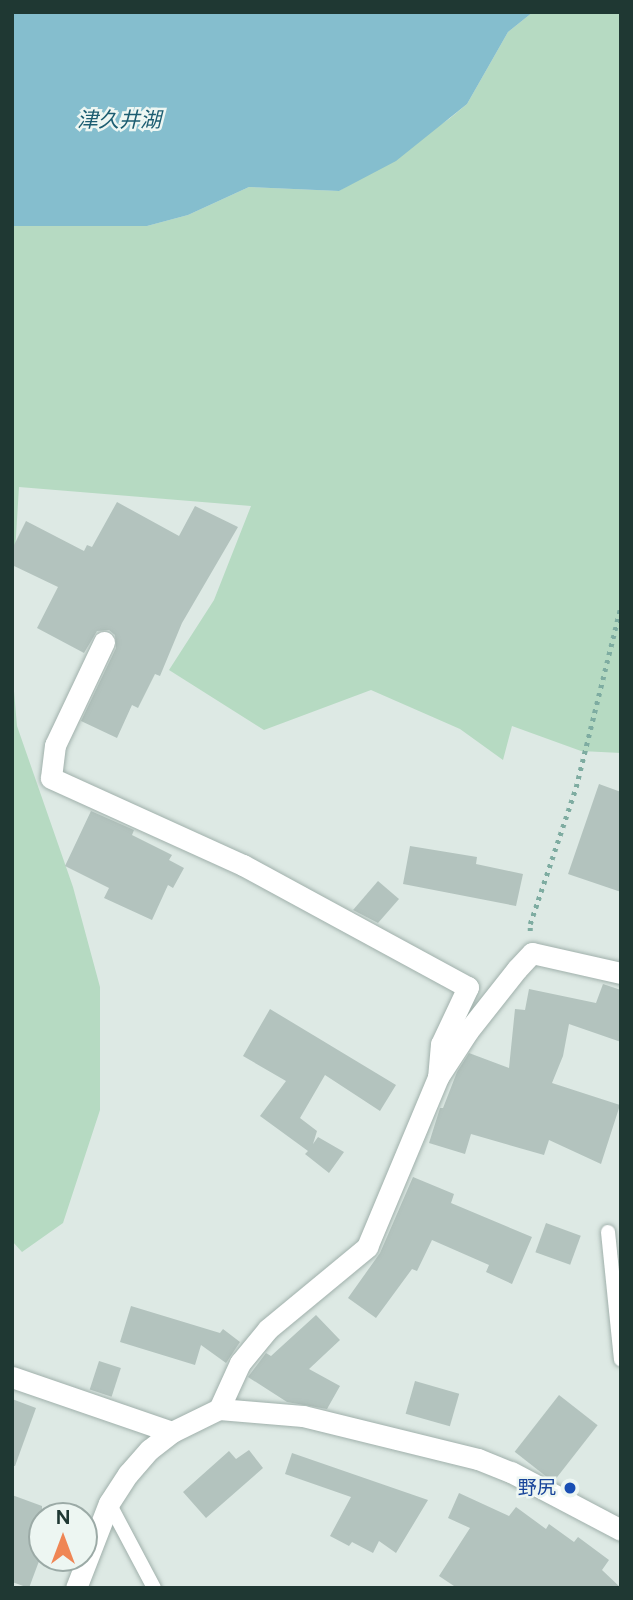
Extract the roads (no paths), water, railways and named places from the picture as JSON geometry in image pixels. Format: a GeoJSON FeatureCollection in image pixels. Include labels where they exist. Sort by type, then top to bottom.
{"type":"FeatureCollection","features":[{"type":"Feature","properties":{"kind":"street"},"geometry":{"type":"LineString","coordinates":[[104,642],[55,745],[51,778],[243,865],[468,987],[441,1044],[438,1077]]}},
{"type":"Feature","properties":{"kind":"street"},"geometry":{"type":"LineString","coordinates":[[219,1409],[240,1363],[268,1329],[367,1247],[438,1077],[468,1031],[532,953],[621,974]]}},
{"type":"Feature","properties":{"kind":"street"},"geometry":{"type":"LineString","coordinates":[[12,1377],[172,1432]]}},
{"type":"Feature","properties":{"kind":"street"},"geometry":{"type":"LineString","coordinates":[[76,1588],[108,1503],[149,1450],[172,1432],[219,1409],[303,1416],[478,1459],[511,1472],[621,1530]]}},
{"type":"Feature","properties":{"kind":"lane"},"geometry":{"type":"LineString","coordinates":[[608,1232],[621,1359]]}},
{"type":"Feature","properties":{"kind":"lane"},"geometry":{"type":"LineString","coordinates":[[108,1503],[154,1588]]}},
{"type":"Feature","properties":{"kind":"water","name":"津久井湖"},"geometry":{"type":"Polygon","coordinates":[[[12,12],[533,12],[508,32],[467,104],[396,161],[339,191],[249,187],[188,215],[147,226],[12,226],[12,12]]]}},
{"type":"Feature","properties":{"kind":"place","name":"野尻"},"geometry":{"type":"Point","coordinates":[570,1488]}}]}
